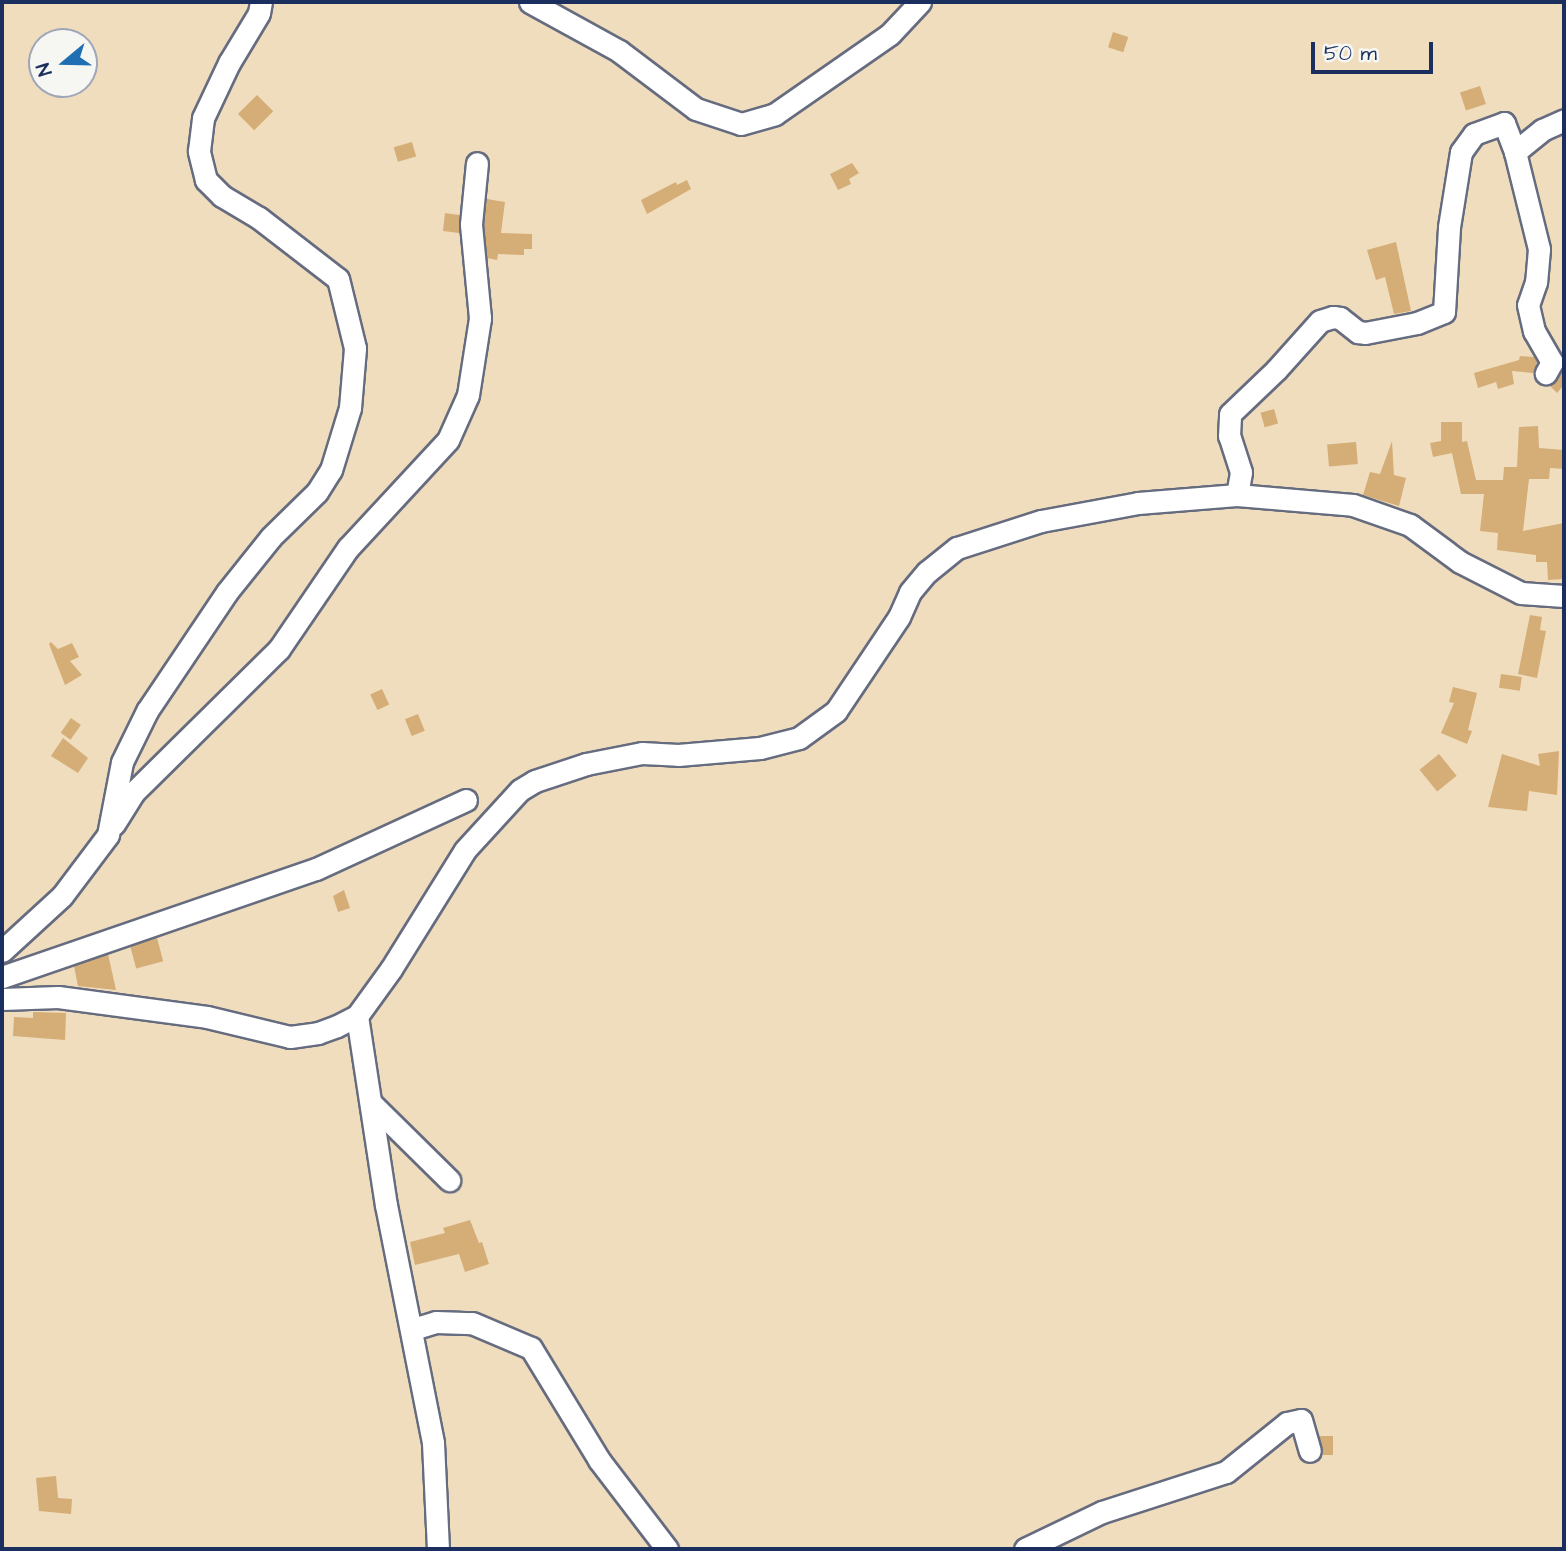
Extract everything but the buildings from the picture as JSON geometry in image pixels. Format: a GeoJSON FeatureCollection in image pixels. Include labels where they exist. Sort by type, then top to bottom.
{"type":"FeatureCollection","features":[{"type":"Feature","properties":{"kind":"street"},"geometry":{"type":"LineString","coordinates":[[108,835],[122,762],[147,711],[227,592],[271,537],[324,481],[331,470],[351,408],[355,348],[338,279],[259,218],[222,196],[206,180],[199,151],[203,118],[229,63],[259,13],[261,2]]}},
{"type":"Feature","properties":{"kind":"street"},"geometry":{"type":"LineString","coordinates":[[530,2],[619,51],[696,108],[741,124],[775,114],[890,34],[920,2]]}},
{"type":"Feature","properties":{"kind":"street"},"geometry":{"type":"LineString","coordinates":[[1515,152],[1542,130],[1564,120]]}},
{"type":"Feature","properties":{"kind":"street"},"geometry":{"type":"LineString","coordinates":[[1237,495],[1241,472],[1228,436],[1230,414],[1234,407],[1276,370],[1320,321],[1340,318],[1358,332],[1365,333],[1417,323],[1444,312],[1449,227],[1461,152],[1474,134],[1504,123],[1515,152],[1539,249],[1536,282],[1528,305],[1534,331],[1552,362],[1546,373]]}},
{"type":"Feature","properties":{"kind":"street"},"geometry":{"type":"LineString","coordinates":[[2,951],[62,896],[108,835],[134,793],[279,649],[348,548],[448,440],[468,395],[480,318],[471,224],[477,163]]}},
{"type":"Feature","properties":{"kind":"street"},"geometry":{"type":"LineString","coordinates":[[2,999],[58,998],[207,1017],[290,1037],[318,1033],[357,1016],[391,969],[465,850],[512,798],[535,781],[586,764],[642,753],[678,755],[760,748],[799,738],[836,711],[899,617],[910,592],[927,572],[957,548],[1041,521],[1138,503],[1237,495],[1353,505],[1410,525],[1460,562],[1521,593],[1564,596]]}},
{"type":"Feature","properties":{"kind":"street"},"geometry":{"type":"LineString","coordinates":[[2,977],[316,869],[466,800]]}},
{"type":"Feature","properties":{"kind":"street"},"geometry":{"type":"LineString","coordinates":[[357,1016],[386,1205],[413,1329],[433,1443],[438,1549]]}},
{"type":"Feature","properties":{"kind":"street"},"geometry":{"type":"LineString","coordinates":[[371,1102],[449,1180]]}},
{"type":"Feature","properties":{"kind":"street"},"geometry":{"type":"LineString","coordinates":[[413,1329],[436,1322],[471,1323],[531,1348],[600,1460],[667,1549]]}},
{"type":"Feature","properties":{"kind":"street"},"geometry":{"type":"LineString","coordinates":[[1026,1549],[1102,1512],[1226,1472],[1287,1423],[1301,1420],[1310,1451]]}}]}
